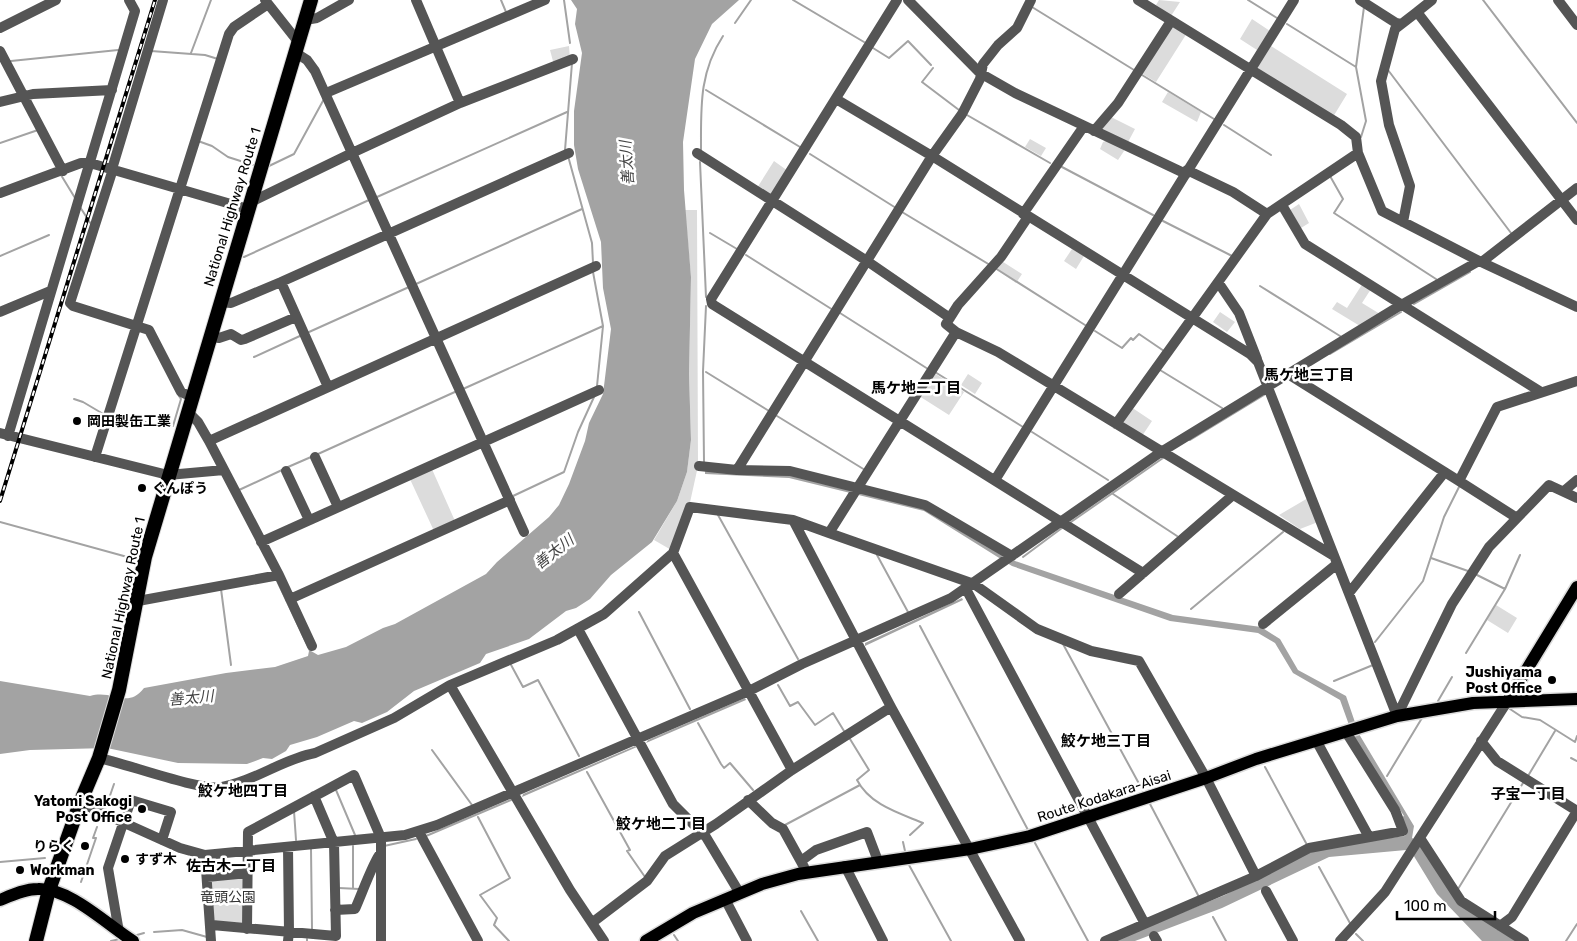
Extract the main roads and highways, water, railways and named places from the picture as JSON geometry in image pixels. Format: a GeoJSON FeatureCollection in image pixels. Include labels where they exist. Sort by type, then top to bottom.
{"type":"FeatureCollection","features":[{"type":"Feature","properties":{"kind":"highway","name":"National Highway Route 1"},"geometry":{"type":"LineString","coordinates":[[36,941],[49,890],[80,803],[99,758],[119,690],[138,601],[145,557],[168,475],[312,0]]}},
{"type":"Feature","properties":{"kind":"main road"},"geometry":{"type":"LineString","coordinates":[[1508,702],[1577,587]]}},
{"type":"Feature","properties":{"kind":"main road","name":"Route Kodakara-Aisai"},"geometry":{"type":"LineString","coordinates":[[646,941],[692,913],[739,892],[804,867],[845,866],[970,849],[1030,836],[1206,778],[1256,759],[1317,742],[1396,716],[1473,703],[1577,699]]}},
{"type":"Feature","properties":{"kind":"main road"},"geometry":{"type":"LineString","coordinates":[[0,900],[26,890],[49,890],[66,896],[133,941]]}},
{"type":"Feature","properties":{"kind":"water","name":"善太川"},"geometry":{"type":"Polygon","coordinates":[[[571,0],[739,0],[712,24],[695,59],[683,142],[684,190],[691,277],[689,374],[691,440],[687,472],[677,501],[652,542],[611,575],[590,599],[576,608],[566,611],[529,639],[486,654],[480,663],[414,691],[387,712],[362,723],[354,721],[317,737],[290,745],[286,751],[272,759],[263,758],[247,764],[178,763],[107,748],[30,750],[0,754],[0,681],[90,696],[106,695],[132,698],[144,688],[226,673],[275,667],[308,656],[309,651],[275,579],[277,578],[311,651],[318,655],[346,647],[395,624],[486,574],[497,562],[549,517],[559,505],[585,441],[589,423],[603,394],[611,329],[603,288],[601,242],[578,169],[574,145],[574,111],[582,53],[575,24],[577,9],[571,0]]]}},
{"type":"Feature","properties":{"kind":"water"},"geometry":{"type":"Polygon","coordinates":[[[705,471],[790,475],[925,507],[1015,561],[1173,615],[1261,627],[1280,639],[1298,670],[1346,696],[1359,734],[1414,826],[1412,838],[1418,841],[1453,894],[1519,941],[1482,941],[1437,894],[1412,853],[1406,850],[1329,857],[1222,908],[1135,941],[1112,941],[1225,895],[1299,856],[1334,845],[1405,836],[1402,817],[1404,816],[1353,736],[1340,700],[1293,673],[1275,643],[1258,633],[1170,621],[1012,566],[924,511],[789,478],[705,474],[705,471]]]}},
{"type":"Feature","properties":{"kind":"water"},"geometry":{"type":"Polygon","coordinates":[[[962,598],[963,600],[865,646],[865,643],[962,598]]]}},
{"type":"Feature","properties":{"kind":"water"},"geometry":{"type":"Polygon","coordinates":[[[745,698],[746,700],[646,743],[648,740],[745,698]]]}},
{"type":"Feature","properties":{"kind":"water"},"geometry":{"type":"Polygon","coordinates":[[[635,746],[637,747],[522,797],[523,794],[635,746]]]}},
{"type":"Feature","properties":{"kind":"waterway"},"geometry":{"type":"LineString","coordinates":[[191,53],[211,0]]}},
{"type":"Feature","properties":{"kind":"waterway"},"geometry":{"type":"LineString","coordinates":[[501,0],[506,12]]}},
{"type":"Feature","properties":{"kind":"waterway"},"geometry":{"type":"LineString","coordinates":[[564,0],[570,43]]}},
{"type":"Feature","properties":{"kind":"waterway"},"geometry":{"type":"LineString","coordinates":[[735,23],[751,0]]}},
{"type":"Feature","properties":{"kind":"waterway"},"geometry":{"type":"LineString","coordinates":[[793,0],[864,42]]}},
{"type":"Feature","properties":{"kind":"waterway"},"geometry":{"type":"LineString","coordinates":[[1248,0],[1277,18]]}},
{"type":"Feature","properties":{"kind":"waterway"},"geometry":{"type":"LineString","coordinates":[[1483,0],[1577,123]]}},
{"type":"Feature","properties":{"kind":"waterway"},"geometry":{"type":"LineString","coordinates":[[1032,7],[1134,70]]}},
{"type":"Feature","properties":{"kind":"waterway"},"geometry":{"type":"LineString","coordinates":[[1361,137],[1366,121],[1356,67],[1364,7]]}},
{"type":"Feature","properties":{"kind":"waterway"},"geometry":{"type":"LineString","coordinates":[[1287,24],[1356,67]]}},
{"type":"Feature","properties":{"kind":"waterway"},"geometry":{"type":"LineString","coordinates":[[701,150],[705,77],[709,63],[723,36]]}},
{"type":"Feature","properties":{"kind":"waterway"},"geometry":{"type":"LineString","coordinates":[[873,48],[889,58],[908,41],[931,65]]}},
{"type":"Feature","properties":{"kind":"waterway"},"geometry":{"type":"LineString","coordinates":[[11,61],[118,50]]}},
{"type":"Feature","properties":{"kind":"waterway"},"geometry":{"type":"LineString","coordinates":[[151,51],[205,55],[218,59]]}},
{"type":"Feature","properties":{"kind":"waterway"},"geometry":{"type":"LineString","coordinates":[[565,150],[572,63]]}},
{"type":"Feature","properties":{"kind":"waterway"},"geometry":{"type":"LineString","coordinates":[[933,68],[922,82],[959,110]]}},
{"type":"Feature","properties":{"kind":"waterway"},"geometry":{"type":"LineString","coordinates":[[1388,70],[1511,233]]}},
{"type":"Feature","properties":{"kind":"waterway"},"geometry":{"type":"LineString","coordinates":[[1142,75],[1214,119]]}},
{"type":"Feature","properties":{"kind":"waterway"},"geometry":{"type":"LineString","coordinates":[[706,90],[800,147]]}},
{"type":"Feature","properties":{"kind":"waterway"},"geometry":{"type":"LineString","coordinates":[[269,166],[294,154],[324,99]]}},
{"type":"Feature","properties":{"kind":"waterway"},"geometry":{"type":"LineString","coordinates":[[377,197],[567,112]]}},
{"type":"Feature","properties":{"kind":"waterway"},"geometry":{"type":"LineString","coordinates":[[967,115],[1050,163]]}},
{"type":"Feature","properties":{"kind":"waterway"},"geometry":{"type":"LineString","coordinates":[[1224,125],[1271,155]]}},
{"type":"Feature","properties":{"kind":"waterway"},"geometry":{"type":"LineString","coordinates":[[0,143],[38,130]]}},
{"type":"Feature","properties":{"kind":"waterway"},"geometry":{"type":"LineString","coordinates":[[198,141],[212,146],[228,157],[253,165]]}},
{"type":"Feature","properties":{"kind":"waterway"},"geometry":{"type":"LineString","coordinates":[[810,154],[896,208]]}},
{"type":"Feature","properties":{"kind":"waterway"},"geometry":{"type":"LineString","coordinates":[[568,156],[592,243],[593,263]]}},
{"type":"Feature","properties":{"kind":"waterway"},"geometry":{"type":"LineString","coordinates":[[700,162],[706,297]]}},
{"type":"Feature","properties":{"kind":"waterway"},"geometry":{"type":"LineString","coordinates":[[1062,167],[1153,215]]}},
{"type":"Feature","properties":{"kind":"waterway"},"geometry":{"type":"LineString","coordinates":[[61,175],[75,198]]}},
{"type":"Feature","properties":{"kind":"waterway"},"geometry":{"type":"LineString","coordinates":[[1330,176],[1343,199],[1334,213],[1436,279]]}},
{"type":"Feature","properties":{"kind":"waterway"},"geometry":{"type":"LineString","coordinates":[[244,257],[369,200]]}},
{"type":"Feature","properties":{"kind":"waterway"},"geometry":{"type":"LineString","coordinates":[[80,207],[91,224]]}},
{"type":"Feature","properties":{"kind":"waterway"},"geometry":{"type":"LineString","coordinates":[[416,284],[582,209]]}},
{"type":"Feature","properties":{"kind":"waterway"},"geometry":{"type":"LineString","coordinates":[[902,212],[990,265]]}},
{"type":"Feature","properties":{"kind":"waterway"},"geometry":{"type":"LineString","coordinates":[[1163,221],[1232,256]]}},
{"type":"Feature","properties":{"kind":"waterway"},"geometry":{"type":"LineString","coordinates":[[710,233],[737,249]]}},
{"type":"Feature","properties":{"kind":"waterway"},"geometry":{"type":"LineString","coordinates":[[0,256],[49,235]]}},
{"type":"Feature","properties":{"kind":"waterway"},"geometry":{"type":"LineString","coordinates":[[746,255],[833,310]]}},
{"type":"Feature","properties":{"kind":"waterway"},"geometry":{"type":"LineString","coordinates":[[995,268],[1085,325]]}},
{"type":"Feature","properties":{"kind":"waterway"},"geometry":{"type":"LineString","coordinates":[[593,272],[603,326],[597,386]]}},
{"type":"Feature","properties":{"kind":"waterway"},"geometry":{"type":"LineString","coordinates":[[1414,304],[1470,272]]}},
{"type":"Feature","properties":{"kind":"waterway"},"geometry":{"type":"LineString","coordinates":[[1260,286],[1340,336]]}},
{"type":"Feature","properties":{"kind":"waterway"},"geometry":{"type":"LineString","coordinates":[[309,332],[409,287]]}},
{"type":"Feature","properties":{"kind":"waterway"},"geometry":{"type":"LineString","coordinates":[[704,462],[703,371],[706,306]]}},
{"type":"Feature","properties":{"kind":"waterway"},"geometry":{"type":"LineString","coordinates":[[1330,354],[1401,312]]}},
{"type":"Feature","properties":{"kind":"waterway"},"geometry":{"type":"LineString","coordinates":[[840,313],[928,369]]}},
{"type":"Feature","properties":{"kind":"waterway"},"geometry":{"type":"LineString","coordinates":[[463,389],[603,326]]}},
{"type":"Feature","properties":{"kind":"waterway"},"geometry":{"type":"LineString","coordinates":[[1095,331],[1122,348],[1131,338],[1133,340],[1139,334],[1164,351]]}},
{"type":"Feature","properties":{"kind":"waterway"},"geometry":{"type":"LineString","coordinates":[[254,357],[302,335]]}},
{"type":"Feature","properties":{"kind":"waterway"},"geometry":{"type":"LineString","coordinates":[[1160,370],[1222,408]]}},
{"type":"Feature","properties":{"kind":"waterway"},"geometry":{"type":"LineString","coordinates":[[706,372],[769,411]]}},
{"type":"Feature","properties":{"kind":"waterway"},"geometry":{"type":"LineString","coordinates":[[935,372],[1023,427]]}},
{"type":"Feature","properties":{"kind":"waterway"},"geometry":{"type":"LineString","coordinates":[[318,454],[457,391]]}},
{"type":"Feature","properties":{"kind":"waterway"},"geometry":{"type":"LineString","coordinates":[[1190,440],[1264,395]]}},
{"type":"Feature","properties":{"kind":"waterway"},"geometry":{"type":"LineString","coordinates":[[112,417],[173,426],[181,399],[179,396]]}},
{"type":"Feature","properties":{"kind":"waterway"},"geometry":{"type":"LineString","coordinates":[[513,496],[564,472],[578,432],[594,397]]}},
{"type":"Feature","properties":{"kind":"waterway"},"geometry":{"type":"LineString","coordinates":[[74,399],[105,415]]}},
{"type":"Feature","properties":{"kind":"waterway"},"geometry":{"type":"LineString","coordinates":[[777,416],[865,470]]}},
{"type":"Feature","properties":{"kind":"waterway"},"geometry":{"type":"LineString","coordinates":[[1032,432],[1108,480]]}},
{"type":"Feature","properties":{"kind":"waterway"},"geometry":{"type":"LineString","coordinates":[[288,467],[311,457]]}},
{"type":"Feature","properties":{"kind":"waterway"},"geometry":{"type":"LineString","coordinates":[[1071,522],[1163,458]]}},
{"type":"Feature","properties":{"kind":"waterway"},"geometry":{"type":"LineString","coordinates":[[239,490],[282,470]]}},
{"type":"Feature","properties":{"kind":"waterway"},"geometry":{"type":"LineString","coordinates":[[1375,642],[1423,581],[1444,517],[1459,487]]}},
{"type":"Feature","properties":{"kind":"waterway"},"geometry":{"type":"LineString","coordinates":[[1113,494],[1177,536]]}},
{"type":"Feature","properties":{"kind":"waterway"},"geometry":{"type":"LineString","coordinates":[[718,515],[798,659]]}},
{"type":"Feature","properties":{"kind":"waterway"},"geometry":{"type":"LineString","coordinates":[[0,522],[131,558]]}},
{"type":"Feature","properties":{"kind":"waterway"},"geometry":{"type":"LineString","coordinates":[[1023,557],[1062,528]]}},
{"type":"Feature","properties":{"kind":"waterway"},"geometry":{"type":"LineString","coordinates":[[1191,609],[1283,532]]}},
{"type":"Feature","properties":{"kind":"waterway"},"geometry":{"type":"LineString","coordinates":[[877,555],[908,612]]}},
{"type":"Feature","properties":{"kind":"waterway"},"geometry":{"type":"LineString","coordinates":[[1475,574],[1505,589],[1520,555]]}},
{"type":"Feature","properties":{"kind":"waterway"},"geometry":{"type":"LineString","coordinates":[[1431,558],[1468,571]]}},
{"type":"Feature","properties":{"kind":"waterway"},"geometry":{"type":"LineString","coordinates":[[221,589],[231,665]]}},
{"type":"Feature","properties":{"kind":"waterway"},"geometry":{"type":"LineString","coordinates":[[1466,653],[1505,589]]}},
{"type":"Feature","properties":{"kind":"waterway"},"geometry":{"type":"LineString","coordinates":[[639,612],[690,709]]}},
{"type":"Feature","properties":{"kind":"waterway"},"geometry":{"type":"LineString","coordinates":[[920,626],[1028,830]]}},
{"type":"Feature","properties":{"kind":"waterway"},"geometry":{"type":"LineString","coordinates":[[1063,644],[1143,791]]}},
{"type":"Feature","properties":{"kind":"waterway"},"geometry":{"type":"LineString","coordinates":[[510,663],[523,687],[538,680],[579,756]]}},
{"type":"Feature","properties":{"kind":"waterway"},"geometry":{"type":"LineString","coordinates":[[1334,681],[1373,665]]}},
{"type":"Feature","properties":{"kind":"waterway"},"geometry":{"type":"LineString","coordinates":[[1438,701],[1452,677]]}},
{"type":"Feature","properties":{"kind":"waterway"},"geometry":{"type":"LineString","coordinates":[[778,685],[790,706],[798,702],[815,725],[833,713],[844,731]]}},
{"type":"Feature","properties":{"kind":"waterway"},"geometry":{"type":"LineString","coordinates":[[1510,709],[1522,717],[1540,720],[1575,742],[1577,736]]}},
{"type":"Feature","properties":{"kind":"waterway"},"geometry":{"type":"LineString","coordinates":[[1387,776],[1422,718]]}},
{"type":"Feature","properties":{"kind":"waterway"},"geometry":{"type":"LineString","coordinates":[[698,723],[724,768],[730,763],[753,790]]}},
{"type":"Feature","properties":{"kind":"waterway"},"geometry":{"type":"LineString","coordinates":[[1528,776],[1555,731]]}},
{"type":"Feature","properties":{"kind":"waterway"},"geometry":{"type":"LineString","coordinates":[[850,739],[869,770],[857,780],[869,796],[895,812],[923,823],[910,835]]}},
{"type":"Feature","properties":{"kind":"waterway"},"geometry":{"type":"LineString","coordinates":[[432,750],[472,805]]}},
{"type":"Feature","properties":{"kind":"waterway"},"geometry":{"type":"LineString","coordinates":[[1571,758],[1577,761]]}},
{"type":"Feature","properties":{"kind":"waterway"},"geometry":{"type":"LineString","coordinates":[[1265,767],[1306,843]]}},
{"type":"Feature","properties":{"kind":"waterway"},"geometry":{"type":"LineString","coordinates":[[587,772],[630,850],[627,851],[645,877]]}},
{"type":"Feature","properties":{"kind":"waterway"},"geometry":{"type":"LineString","coordinates":[[1458,889],[1523,783]]}},
{"type":"Feature","properties":{"kind":"waterway"},"geometry":{"type":"LineString","coordinates":[[105,810],[114,784]]}},
{"type":"Feature","properties":{"kind":"waterway"},"geometry":{"type":"LineString","coordinates":[[785,825],[860,785]]}},
{"type":"Feature","properties":{"kind":"waterway"},"geometry":{"type":"LineString","coordinates":[[336,790],[355,835]]}},
{"type":"Feature","properties":{"kind":"waterway"},"geometry":{"type":"LineString","coordinates":[[426,836],[511,800]]}},
{"type":"Feature","properties":{"kind":"waterway"},"geometry":{"type":"LineString","coordinates":[[1150,804],[1199,897]]}},
{"type":"Feature","properties":{"kind":"waterway"},"geometry":{"type":"LineString","coordinates":[[294,811],[296,840]]}},
{"type":"Feature","properties":{"kind":"waterway"},"geometry":{"type":"LineString","coordinates":[[478,817],[510,878],[480,895],[497,918],[494,925],[509,941]]}},
{"type":"Feature","properties":{"kind":"waterway"},"geometry":{"type":"LineString","coordinates":[[98,822],[100,818]]}},
{"type":"Feature","properties":{"kind":"waterway"},"geometry":{"type":"LineString","coordinates":[[81,882],[96,838],[93,838],[97,827]]}},
{"type":"Feature","properties":{"kind":"waterway"},"geometry":{"type":"LineString","coordinates":[[384,846],[416,839]]}},
{"type":"Feature","properties":{"kind":"waterway"},"geometry":{"type":"LineString","coordinates":[[903,842],[905,851]]}},
{"type":"Feature","properties":{"kind":"waterway"},"geometry":{"type":"LineString","coordinates":[[1035,843],[1088,941]]}},
{"type":"Feature","properties":{"kind":"waterway"},"geometry":{"type":"LineString","coordinates":[[353,846],[353,888]]}},
{"type":"Feature","properties":{"kind":"waterway"},"geometry":{"type":"LineString","coordinates":[[311,849],[312,929]]}},
{"type":"Feature","properties":{"kind":"waterway"},"geometry":{"type":"LineString","coordinates":[[0,862],[45,858]]}},
{"type":"Feature","properties":{"kind":"waterway"},"geometry":{"type":"LineString","coordinates":[[909,865],[951,941]]}},
{"type":"Feature","properties":{"kind":"waterway"},"geometry":{"type":"LineString","coordinates":[[1319,867],[1351,925]]}},
{"type":"Feature","properties":{"kind":"waterway"},"geometry":{"type":"LineString","coordinates":[[339,888],[359,889]]}},
{"type":"Feature","properties":{"kind":"waterway"},"geometry":{"type":"LineString","coordinates":[[801,911],[818,941]]}},
{"type":"Feature","properties":{"kind":"waterway"},"geometry":{"type":"LineString","coordinates":[[1213,917],[1226,941]]}},
{"type":"Feature","properties":{"kind":"waterway"},"geometry":{"type":"LineString","coordinates":[[1566,941],[1577,924]]}},
{"type":"Feature","properties":{"kind":"waterway"},"geometry":{"type":"LineString","coordinates":[[154,932],[182,930],[207,937]]}},
{"type":"Feature","properties":{"kind":"waterway"},"geometry":{"type":"LineString","coordinates":[[137,935],[144,933]]}},
{"type":"Feature","properties":{"kind":"waterway"},"geometry":{"type":"LineString","coordinates":[[1356,934],[1363,941]]}},
{"type":"Feature","properties":{"kind":"waterway"},"geometry":{"type":"LineString","coordinates":[[674,935],[678,941]]}},
{"type":"Feature","properties":{"kind":"waterway"},"geometry":{"type":"LineString","coordinates":[[111,941],[120,939]]}},
{"type":"Feature","properties":{"kind":"railway"},"geometry":{"type":"LineString","coordinates":[[0,501],[155,0]]}},
{"type":"Feature","properties":{"kind":"place","name":"岡田製缶工業"},"geometry":{"type":"Point","coordinates":[77,421]}},
{"type":"Feature","properties":{"kind":"place","name":"ぐんぽう"},"geometry":{"type":"Point","coordinates":[142,488]}},
{"type":"Feature","properties":{"kind":"place","name":"Jushiyama Post Office"},"geometry":{"type":"Point","coordinates":[1552,680]}},
{"type":"Feature","properties":{"kind":"place","name":"Yatomi Sakogi Post Office"},"geometry":{"type":"Point","coordinates":[142,809]}},
{"type":"Feature","properties":{"kind":"place","name":"りらく"},"geometry":{"type":"Point","coordinates":[85,846]}},
{"type":"Feature","properties":{"kind":"place","name":"すず木"},"geometry":{"type":"Point","coordinates":[125,859]}},
{"type":"Feature","properties":{"kind":"place","name":"Workman"},"geometry":{"type":"Point","coordinates":[20,870]}},
{"type":"Feature","properties":{"kind":"district","name":"馬ケ地三丁目"},"geometry":{"type":"Point","coordinates":[1309,375]}},
{"type":"Feature","properties":{"kind":"district","name":"馬ケ地二丁目"},"geometry":{"type":"Point","coordinates":[916,388]}},
{"type":"Feature","properties":{"kind":"district","name":"鮫ケ地三丁目"},"geometry":{"type":"Point","coordinates":[1106,741]}},
{"type":"Feature","properties":{"kind":"district","name":"鮫ケ地四丁目"},"geometry":{"type":"Point","coordinates":[243,791]}},
{"type":"Feature","properties":{"kind":"district","name":"子宝一丁目"},"geometry":{"type":"Point","coordinates":[1528,794]}},
{"type":"Feature","properties":{"kind":"district","name":"鮫ケ地二丁目"},"geometry":{"type":"Point","coordinates":[661,824]}},
{"type":"Feature","properties":{"kind":"district","name":"佐古木一丁目"},"geometry":{"type":"Point","coordinates":[231,866]}},
{"type":"Feature","properties":{"kind":"park label","name":"竜頭公園"},"geometry":{"type":"Point","coordinates":[228,897]}}]}
